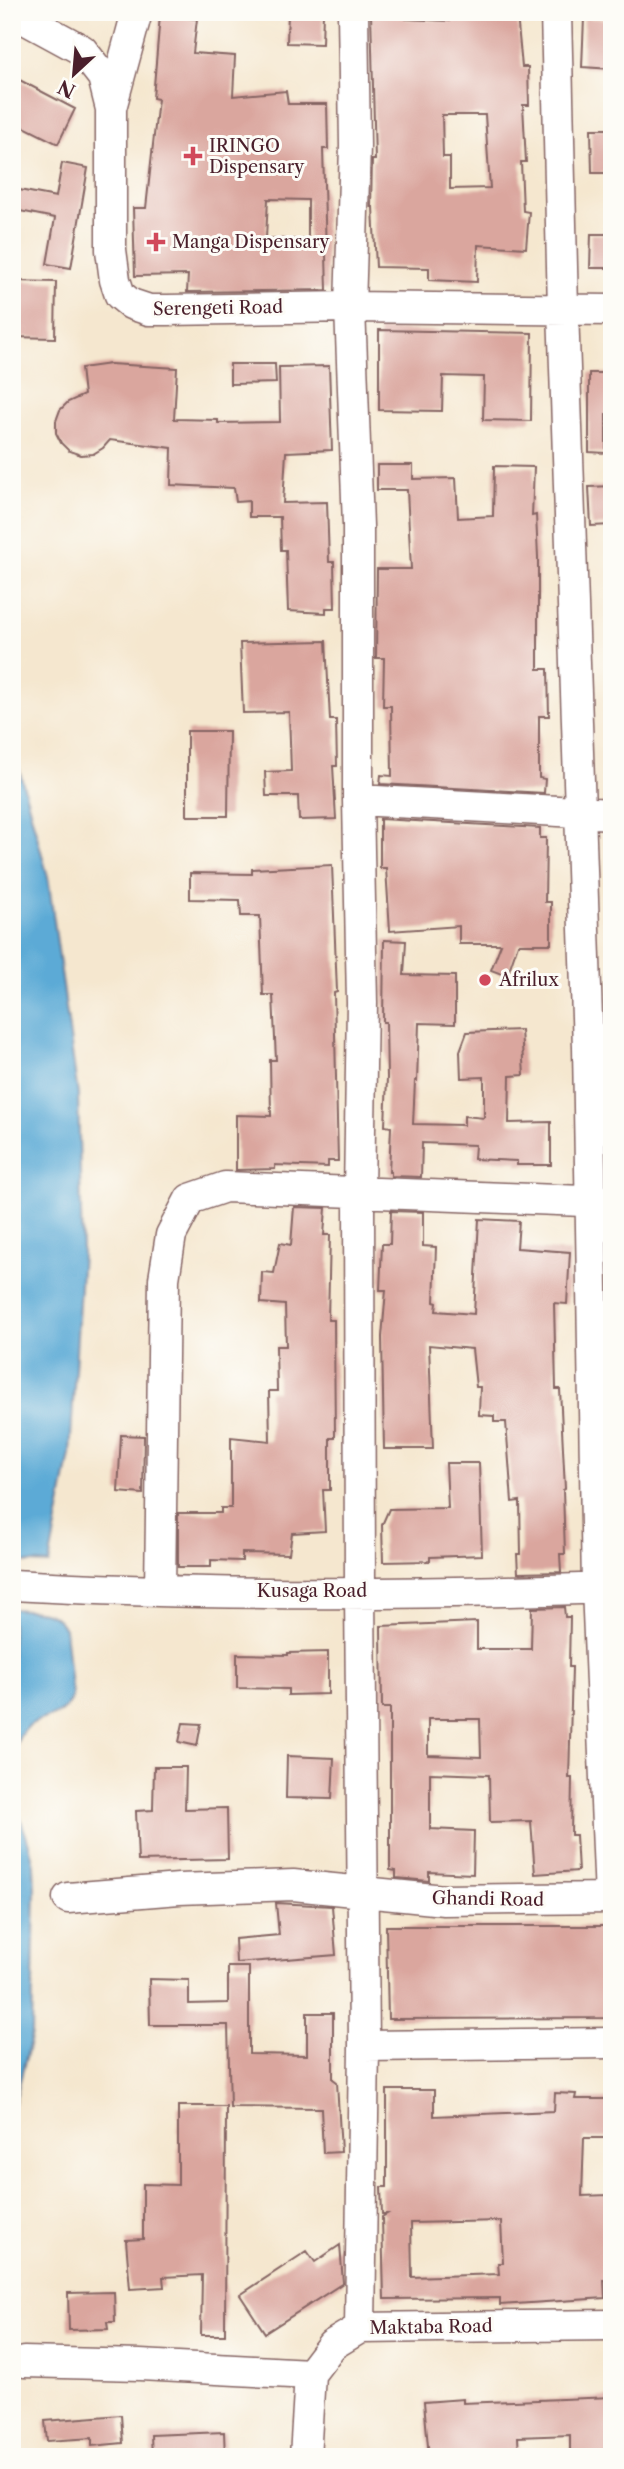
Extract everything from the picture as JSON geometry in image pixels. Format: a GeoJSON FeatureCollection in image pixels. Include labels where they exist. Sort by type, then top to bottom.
{"type":"FeatureCollection","features":[{"type":"Feature","properties":{"kind":"street","name":"Serengeti Road"},"geometry":{"type":"LineString","coordinates":[[12,12],[82,50],[103,77],[111,109],[111,250],[120,295],[131,304],[149,310],[350,307],[612,310]]}},
{"type":"Feature","properties":{"kind":"street"},"geometry":{"type":"LineString","coordinates":[[111,109],[137,12]]}},
{"type":"Feature","properties":{"kind":"street"},"geometry":{"type":"LineString","coordinates":[[353,12],[355,146],[350,307],[358,526],[358,800],[362,1003],[359,1192],[364,2046],[360,2328]]}},
{"type":"Feature","properties":{"kind":"street"},"geometry":{"type":"LineString","coordinates":[[556,12],[562,309],[580,812],[602,1202],[604,1588],[611,1898]]}},
{"type":"Feature","properties":{"kind":"street"},"geometry":{"type":"LineString","coordinates":[[358,800],[612,814]]}},
{"type":"Feature","properties":{"kind":"street"},"geometry":{"type":"LineString","coordinates":[[160,1591],[164,1279],[172,1236],[190,1199],[225,1187],[602,1202]]}},
{"type":"Feature","properties":{"kind":"street","name":"Kusaga Road"},"geometry":{"type":"LineString","coordinates":[[12,1585],[160,1591],[360,1592],[604,1588]]}},
{"type":"Feature","properties":{"kind":"street","name":"Ghandi Road"},"geometry":{"type":"LineString","coordinates":[[68,1898],[293,1885],[444,1900],[611,1898]]}},
{"type":"Feature","properties":{"kind":"street"},"geometry":{"type":"LineString","coordinates":[[364,2046],[612,2043]]}},
{"type":"Feature","properties":{"kind":"street","name":"Maktaba Road"},"geometry":{"type":"LineString","coordinates":[[310,2374],[332,2345],[360,2328],[612,2325]]}},
{"type":"Feature","properties":{"kind":"street"},"geometry":{"type":"LineString","coordinates":[[23,2362],[310,2374],[305,2457]]}},
{"type":"Feature","properties":{"kind":"water"},"geometry":{"type":"Polygon","coordinates":[[[12,743],[48,877],[78,1095],[82,1252],[70,1454],[49,1564],[12,1562],[12,743]]]}},
{"type":"Feature","properties":{"kind":"water"},"geometry":{"type":"Polygon","coordinates":[[[12,1609],[42,1612],[61,1622],[65,1629],[72,1696],[64,1709],[24,1730],[17,1741],[12,1762],[12,1609]]]}},
{"type":"Feature","properties":{"kind":"water"},"geometry":{"type":"Polygon","coordinates":[[[12,1794],[29,1844],[34,1865],[35,1890],[32,2034],[12,2112],[12,1794]]]}},
{"type":"Feature","properties":{"kind":"building"},"geometry":{"type":"Polygon","coordinates":[[[288,12],[323,12],[322,44],[287,43],[288,12]]]}},
{"type":"Feature","properties":{"kind":"building"},"geometry":{"type":"Polygon","coordinates":[[[371,12],[406,12],[406,19],[450,21],[450,12],[483,12],[484,18],[517,15],[522,67],[528,67],[529,105],[523,105],[526,162],[521,162],[523,211],[529,212],[526,248],[478,245],[477,282],[429,280],[429,268],[376,267],[371,207],[372,160],[375,160],[371,12]],[[442,115],[443,157],[450,157],[450,189],[490,188],[485,115],[442,115]]]}},
{"type":"Feature","properties":{"kind":"building"},"geometry":{"type":"Polygon","coordinates":[[[160,15],[197,19],[193,53],[235,56],[233,96],[286,91],[288,104],[327,104],[328,149],[323,149],[327,290],[187,292],[188,275],[135,276],[133,208],[146,208],[158,99],[153,98],[160,15]],[[268,199],[266,238],[308,240],[308,200],[268,199]]]}},
{"type":"Feature","properties":{"kind":"building"},"geometry":{"type":"Polygon","coordinates":[[[584,18],[612,19],[612,69],[582,67],[584,18]]]}},
{"type":"Feature","properties":{"kind":"building"},"geometry":{"type":"Polygon","coordinates":[[[12,76],[75,109],[58,144],[12,121],[12,76]]]}},
{"type":"Feature","properties":{"kind":"building"},"geometry":{"type":"Polygon","coordinates":[[[591,129],[612,129],[612,173],[592,173],[591,129]]]}},
{"type":"Feature","properties":{"kind":"building"},"geometry":{"type":"Polygon","coordinates":[[[62,163],[88,168],[71,268],[47,264],[55,218],[15,210],[19,190],[56,197],[62,163]]]}},
{"type":"Feature","properties":{"kind":"building"},"geometry":{"type":"Polygon","coordinates":[[[591,234],[612,234],[612,268],[590,268],[591,234]]]}},
{"type":"Feature","properties":{"kind":"building"},"geometry":{"type":"Polygon","coordinates":[[[12,281],[56,282],[55,338],[12,337],[12,281]]]}},
{"type":"Feature","properties":{"kind":"building"},"geometry":{"type":"Polygon","coordinates":[[[379,330],[532,333],[531,421],[483,420],[484,377],[443,376],[442,411],[379,410],[379,330]]]}},
{"type":"Feature","properties":{"kind":"building"},"geometry":{"type":"Polygon","coordinates":[[[110,364],[177,368],[174,419],[218,420],[218,423],[280,422],[279,367],[329,366],[332,450],[286,452],[283,503],[327,502],[329,562],[334,562],[335,608],[326,608],[326,613],[288,611],[286,550],[281,550],[280,517],[249,517],[249,501],[236,502],[234,488],[171,485],[172,448],[110,440],[93,454],[81,455],[69,451],[61,443],[56,433],[56,421],[60,410],[68,402],[84,395],[81,368],[110,364]]]}},
{"type":"Feature","properties":{"kind":"building"},"geometry":{"type":"Polygon","coordinates":[[[230,364],[275,364],[276,383],[230,384],[230,364]]]}},
{"type":"Feature","properties":{"kind":"building"},"geometry":{"type":"Polygon","coordinates":[[[589,373],[612,373],[612,414],[606,414],[606,453],[589,452],[589,373]]]}},
{"type":"Feature","properties":{"kind":"building"},"geometry":{"type":"Polygon","coordinates":[[[377,465],[413,465],[413,479],[456,478],[458,518],[493,516],[494,466],[534,467],[532,516],[536,515],[538,557],[538,669],[548,669],[549,716],[539,716],[539,778],[545,779],[544,793],[380,784],[381,775],[392,776],[391,706],[383,706],[384,658],[376,658],[377,569],[411,569],[407,490],[377,490],[377,465]]]}},
{"type":"Feature","properties":{"kind":"building"},"geometry":{"type":"Polygon","coordinates":[[[612,486],[612,525],[591,526],[589,487],[612,486]]]}},
{"type":"Feature","properties":{"kind":"building"},"geometry":{"type":"Polygon","coordinates":[[[326,641],[330,720],[336,720],[337,766],[333,766],[336,819],[299,820],[298,796],[266,796],[265,772],[291,771],[289,712],[243,713],[240,643],[326,641]]]}},
{"type":"Feature","properties":{"kind":"building"},"geometry":{"type":"Polygon","coordinates":[[[187,731],[229,731],[228,816],[187,816],[187,731]]]}},
{"type":"Feature","properties":{"kind":"building"},"geometry":{"type":"Polygon","coordinates":[[[380,819],[540,828],[540,838],[546,838],[545,902],[551,902],[551,944],[518,944],[507,976],[491,970],[501,944],[459,944],[459,926],[390,931],[386,868],[380,868],[380,819]]]}},
{"type":"Feature","properties":{"kind":"building"},"geometry":{"type":"Polygon","coordinates":[[[332,865],[337,992],[334,993],[338,1161],[328,1161],[328,1167],[275,1165],[275,1169],[236,1170],[236,1115],[271,1116],[270,1060],[276,1060],[273,995],[263,995],[260,916],[241,916],[240,900],[190,899],[190,873],[252,874],[252,869],[332,865]]]}},
{"type":"Feature","properties":{"kind":"building"},"geometry":{"type":"Polygon","coordinates":[[[384,940],[406,941],[404,975],[455,976],[455,1024],[419,1023],[413,1124],[464,1125],[464,1116],[484,1118],[484,1077],[461,1078],[460,1051],[467,1032],[521,1030],[524,1075],[510,1076],[509,1123],[551,1122],[551,1165],[517,1165],[517,1161],[474,1159],[475,1145],[422,1143],[421,1177],[391,1176],[391,1127],[385,1126],[387,1078],[386,1022],[383,1022],[384,940]]]}},
{"type":"Feature","properties":{"kind":"building"},"geometry":{"type":"Polygon","coordinates":[[[294,1207],[326,1208],[324,1235],[330,1235],[328,1320],[334,1320],[335,1438],[330,1438],[330,1490],[323,1490],[325,1531],[292,1533],[289,1554],[242,1553],[242,1561],[211,1560],[211,1567],[178,1567],[178,1513],[221,1513],[221,1508],[231,1508],[231,1437],[270,1441],[269,1391],[277,1391],[276,1346],[286,1346],[285,1305],[261,1303],[262,1272],[274,1273],[280,1243],[291,1245],[294,1207]]]}},
{"type":"Feature","properties":{"kind":"building"},"geometry":{"type":"Polygon","coordinates":[[[391,1211],[423,1212],[423,1246],[436,1247],[436,1311],[474,1314],[479,1219],[519,1221],[517,1248],[570,1252],[567,1304],[554,1303],[556,1389],[560,1389],[565,1489],[565,1554],[560,1554],[561,1572],[518,1573],[517,1554],[521,1554],[520,1501],[512,1502],[506,1422],[494,1422],[494,1416],[479,1415],[480,1387],[476,1387],[472,1349],[429,1345],[433,1449],[384,1449],[382,1337],[386,1290],[380,1290],[382,1244],[390,1244],[391,1211]]]}},
{"type":"Feature","properties":{"kind":"building"},"geometry":{"type":"Polygon","coordinates":[[[121,1435],[144,1436],[143,1494],[118,1492],[121,1435]]]}},
{"type":"Feature","properties":{"kind":"building"},"geometry":{"type":"Polygon","coordinates":[[[446,1463],[479,1463],[482,1555],[430,1557],[430,1561],[383,1562],[382,1525],[389,1509],[448,1508],[446,1463]]]}},
{"type":"Feature","properties":{"kind":"building"},"geometry":{"type":"Polygon","coordinates":[[[564,1607],[565,1617],[570,1617],[569,1667],[572,1667],[569,1778],[572,1778],[571,1835],[576,1835],[578,1871],[535,1874],[531,1821],[490,1822],[489,1775],[430,1773],[430,1829],[474,1831],[473,1874],[429,1872],[429,1881],[396,1878],[396,1871],[390,1870],[390,1708],[382,1708],[381,1626],[477,1622],[477,1649],[531,1649],[532,1608],[564,1607]],[[428,1719],[428,1755],[481,1757],[480,1719],[428,1719]]]}},
{"type":"Feature","properties":{"kind":"building"},"geometry":{"type":"Polygon","coordinates":[[[328,1652],[328,1694],[288,1695],[288,1689],[237,1688],[237,1654],[288,1655],[328,1652]]]}},
{"type":"Feature","properties":{"kind":"building"},"geometry":{"type":"Polygon","coordinates":[[[183,1723],[201,1724],[197,1746],[179,1742],[183,1723]]]}},
{"type":"Feature","properties":{"kind":"building"},"geometry":{"type":"Polygon","coordinates":[[[287,1756],[334,1758],[332,1799],[286,1798],[287,1756]]]}},
{"type":"Feature","properties":{"kind":"building"},"geometry":{"type":"Polygon","coordinates":[[[154,1767],[186,1767],[185,1809],[227,1808],[228,1859],[138,1861],[136,1811],[153,1810],[154,1767]]]}},
{"type":"Feature","properties":{"kind":"building"},"geometry":{"type":"Polygon","coordinates":[[[276,1903],[332,1906],[336,1955],[236,1963],[235,1939],[279,1935],[276,1903]]]}},
{"type":"Feature","properties":{"kind":"building"},"geometry":{"type":"Polygon","coordinates":[[[386,1926],[612,1926],[612,2018],[388,2019],[386,1926]]]}},
{"type":"Feature","properties":{"kind":"building"},"geometry":{"type":"Polygon","coordinates":[[[228,1967],[249,1967],[249,2054],[307,2055],[307,2013],[333,2013],[333,2079],[337,2082],[341,2152],[323,2153],[321,2108],[230,2107],[228,2025],[150,2025],[149,1979],[189,1980],[189,2004],[228,2003],[228,1967]]]}},
{"type":"Feature","properties":{"kind":"building"},"geometry":{"type":"Polygon","coordinates":[[[387,2090],[434,2090],[434,2116],[554,2111],[555,2093],[576,2094],[575,2099],[612,2099],[612,2138],[584,2138],[582,2196],[609,2195],[612,2280],[604,2280],[605,2298],[500,2305],[500,2298],[384,2299],[382,2217],[387,2214],[382,2214],[381,2187],[387,2187],[387,2090]],[[501,2221],[411,2223],[412,2277],[499,2274],[498,2263],[503,2263],[501,2221]]]}},
{"type":"Feature","properties":{"kind":"building"},"geometry":{"type":"Polygon","coordinates":[[[178,2106],[226,2106],[225,2335],[201,2335],[202,2275],[163,2277],[164,2287],[130,2289],[126,2240],[143,2239],[143,2184],[178,2185],[178,2106]]]}},
{"type":"Feature","properties":{"kind":"building"},"geometry":{"type":"Polygon","coordinates":[[[340,2245],[343,2283],[265,2333],[240,2295],[307,2251],[315,2262],[340,2245]]]}},
{"type":"Feature","properties":{"kind":"building"},"geometry":{"type":"Polygon","coordinates":[[[114,2292],[115,2322],[107,2322],[108,2329],[69,2330],[68,2293],[114,2292]]]}},
{"type":"Feature","properties":{"kind":"building"},"geometry":{"type":"Polygon","coordinates":[[[612,2397],[612,2457],[570,2457],[570,2435],[518,2437],[519,2457],[429,2457],[424,2402],[612,2397]]]}},
{"type":"Feature","properties":{"kind":"building"},"geometry":{"type":"Polygon","coordinates":[[[121,2415],[123,2443],[92,2446],[92,2438],[47,2441],[45,2421],[121,2415]]]}},
{"type":"Feature","properties":{"kind":"building"},"geometry":{"type":"Polygon","coordinates":[[[224,2432],[225,2457],[152,2457],[151,2435],[224,2432]]]}},
{"type":"Feature","properties":{"kind":"place","name":"IRINGO Dispensary"},"geometry":{"type":"Point","coordinates":[193,156]}},
{"type":"Feature","properties":{"kind":"place","name":"Manga Dispensary"},"geometry":{"type":"Point","coordinates":[156,242]}},
{"type":"Feature","properties":{"kind":"place","name":"Afrilux"},"geometry":{"type":"Point","coordinates":[485,980]}}]}
